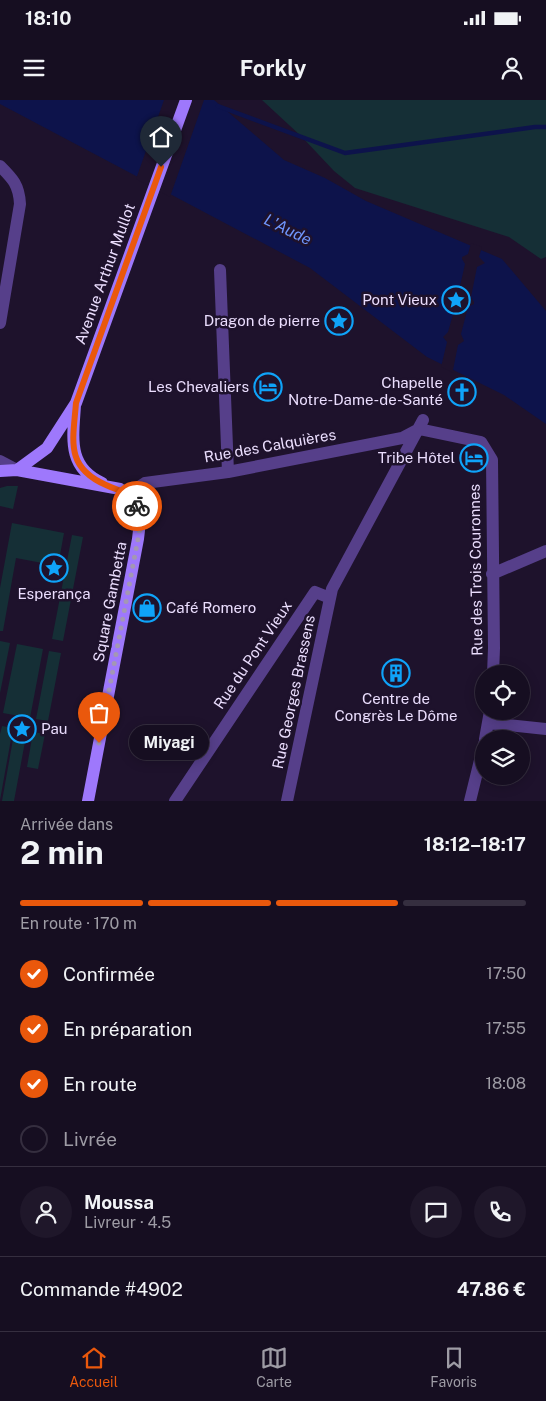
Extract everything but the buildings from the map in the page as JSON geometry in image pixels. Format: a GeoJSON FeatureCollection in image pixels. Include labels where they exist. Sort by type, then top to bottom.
{"type":"FeatureCollection","features":[{"type":"Feature","properties":{"kind":"main road","name":"Avenue Arthur Mullot"},"geometry":{"type":"LineString","coordinates":[[18,470],[47,448],[76,403],[186,100]]}},
{"type":"Feature","properties":{"kind":"main road","name":"Avenue Arthur Mullot"},"geometry":{"type":"LineString","coordinates":[[76,403],[73,438],[77,462],[92,478],[109,486]]}},
{"type":"Feature","properties":{"kind":"main road"},"geometry":{"type":"LineString","coordinates":[[0,472],[18,470],[109,486],[120,489],[128,494]]}},
{"type":"Feature","properties":{"kind":"main road","name":"Square Gambetta"},"geometry":{"type":"LineString","coordinates":[[88,801],[141,521],[137,507],[128,494]]}},
{"type":"Feature","properties":{"kind":"street"},"geometry":{"type":"LineString","coordinates":[[0,166],[10,176],[20,192],[20,204],[0,323]]}},
{"type":"Feature","properties":{"kind":"street"},"geometry":{"type":"LineString","coordinates":[[220,270],[228,472]]}},
{"type":"Feature","properties":{"kind":"street"},"geometry":{"type":"LineString","coordinates":[[331,594],[421,424]]}},
{"type":"Feature","properties":{"kind":"street","name":"Rue des Calquières"},"geometry":{"type":"LineString","coordinates":[[128,494],[144,483],[228,472],[402,438],[421,424]]}},
{"type":"Feature","properties":{"kind":"street","name":"Rue des Trois Couronnes"},"geometry":{"type":"LineString","coordinates":[[421,424],[481,442],[492,460],[493,665]]}},
{"type":"Feature","properties":{"kind":"street"},"geometry":{"type":"LineString","coordinates":[[0,461],[18,470]]}},
{"type":"Feature","properties":{"kind":"street"},"geometry":{"type":"LineString","coordinates":[[492,574],[546,551]]}},
{"type":"Feature","properties":{"kind":"street","name":"Rue du Pont Vieux"},"geometry":{"type":"LineString","coordinates":[[175,801],[315,592],[331,594]]}},
{"type":"Feature","properties":{"kind":"street","name":"Rue Georges Brassens"},"geometry":{"type":"LineString","coordinates":[[287,801],[331,594]]}},
{"type":"Feature","properties":{"kind":"street"},"geometry":{"type":"LineString","coordinates":[[503,720],[546,729]]}},
{"type":"Feature","properties":{"kind":"street"},"geometry":{"type":"LineString","coordinates":[[470,801],[475,781]]}},
{"type":"Feature","properties":{"kind":"green space"},"geometry":{"type":"Polygon","coordinates":[[[262,100],[546,100],[546,257],[541,259],[509,237],[355,188],[334,171],[302,137],[262,100]]]}},
{"type":"Feature","properties":{"kind":"green space"},"geometry":{"type":"Polygon","coordinates":[[[18,486],[13,509],[0,506],[0,488],[18,486]]]}},
{"type":"Feature","properties":{"kind":"green space"},"geometry":{"type":"Polygon","coordinates":[[[12,523],[64,533],[58,566],[16,558],[3,631],[0,631],[0,588],[12,523]]]}},
{"type":"Feature","properties":{"kind":"green space"},"geometry":{"type":"Polygon","coordinates":[[[72,535],[83,537],[63,641],[52,639],[72,535]]]}},
{"type":"Feature","properties":{"kind":"green space"},"geometry":{"type":"Polygon","coordinates":[[[0,641],[10,643],[0,693],[0,641]]]}},
{"type":"Feature","properties":{"kind":"green space"},"geometry":{"type":"Polygon","coordinates":[[[17,644],[43,649],[30,718],[3,713],[17,644]]]}},
{"type":"Feature","properties":{"kind":"green space"},"geometry":{"type":"Polygon","coordinates":[[[49,651],[61,653],[48,721],[36,719],[49,651]]]}},
{"type":"Feature","properties":{"kind":"green space"},"geometry":{"type":"Polygon","coordinates":[[[2,726],[13,728],[0,800],[0,734],[2,726]]]}},
{"type":"Feature","properties":{"kind":"green space"},"geometry":{"type":"Polygon","coordinates":[[[15,728],[27,731],[14,801],[2,801],[15,728]]]}},
{"type":"Feature","properties":{"kind":"green space"},"geometry":{"type":"Polygon","coordinates":[[[33,732],[45,734],[38,769],[27,767],[33,732]]]}},
{"type":"Feature","properties":{"kind":"water","name":"L'Aude"},"geometry":{"type":"Polygon","coordinates":[[[0,100],[214,100],[284,160],[325,178],[366,201],[502,259],[546,311],[546,424],[504,395],[427,357],[310,268],[0,104],[0,100]]]}},
{"type":"Feature","properties":{"kind":"pier"},"geometry":{"type":"Polygon","coordinates":[[[164,100],[204,100],[170,197],[136,179],[164,100]]]}},
{"type":"Feature","properties":{"kind":"pier"},"geometry":{"type":"Polygon","coordinates":[[[471,243],[482,247],[479,257],[485,263],[477,267],[471,297],[474,304],[468,307],[461,334],[464,341],[458,345],[454,373],[441,367],[447,342],[443,337],[448,332],[456,304],[452,300],[458,295],[465,264],[462,257],[468,254],[471,243]]]}},
{"type":"Feature","properties":{"kind":"waterway"},"geometry":{"type":"LineString","coordinates":[[218,106],[345,153],[546,127]]}},
{"type":"Feature","properties":{"kind":"way so far"},"geometry":{"type":"LineString","coordinates":[[99,743],[141,521],[137,506]]}},
{"type":"Feature","properties":{"kind":"place","name":"Pont Vieux"},"geometry":{"type":"Point","coordinates":[456,300]}},
{"type":"Feature","properties":{"kind":"place","name":"Dragon de pierre"},"geometry":{"type":"Point","coordinates":[339,321]}},
{"type":"Feature","properties":{"kind":"place","name":"Les Chevaliers"},"geometry":{"type":"Point","coordinates":[268,387]}},
{"type":"Feature","properties":{"kind":"place","name":"Chapelle Notre-Dame-de-Santé"},"geometry":{"type":"Point","coordinates":[462,392]}},
{"type":"Feature","properties":{"kind":"place","name":"Tribe Hôtel"},"geometry":{"type":"Point","coordinates":[474,458]}},
{"type":"Feature","properties":{"kind":"place","name":"Esperança"},"geometry":{"type":"Point","coordinates":[54,568]}},
{"type":"Feature","properties":{"kind":"place","name":"Café Romero"},"geometry":{"type":"Point","coordinates":[147,608]}},
{"type":"Feature","properties":{"kind":"place","name":"Centre de Congrès Le Dôme"},"geometry":{"type":"Point","coordinates":[396,673]}},
{"type":"Feature","properties":{"kind":"place","name":"Pau"},"geometry":{"type":"Point","coordinates":[22,729]}},
{"type":"Feature","properties":{"kind":"place","name":"Miyagi"},"geometry":{"type":"Point","coordinates":[99,743]}},
{"type":"Feature","properties":{"kind":"route"},"geometry":{"type":"LineString","coordinates":[[137,506],[128,494],[120,489],[92,478],[77,462],[73,438],[76,403],[161,167]]}}]}
